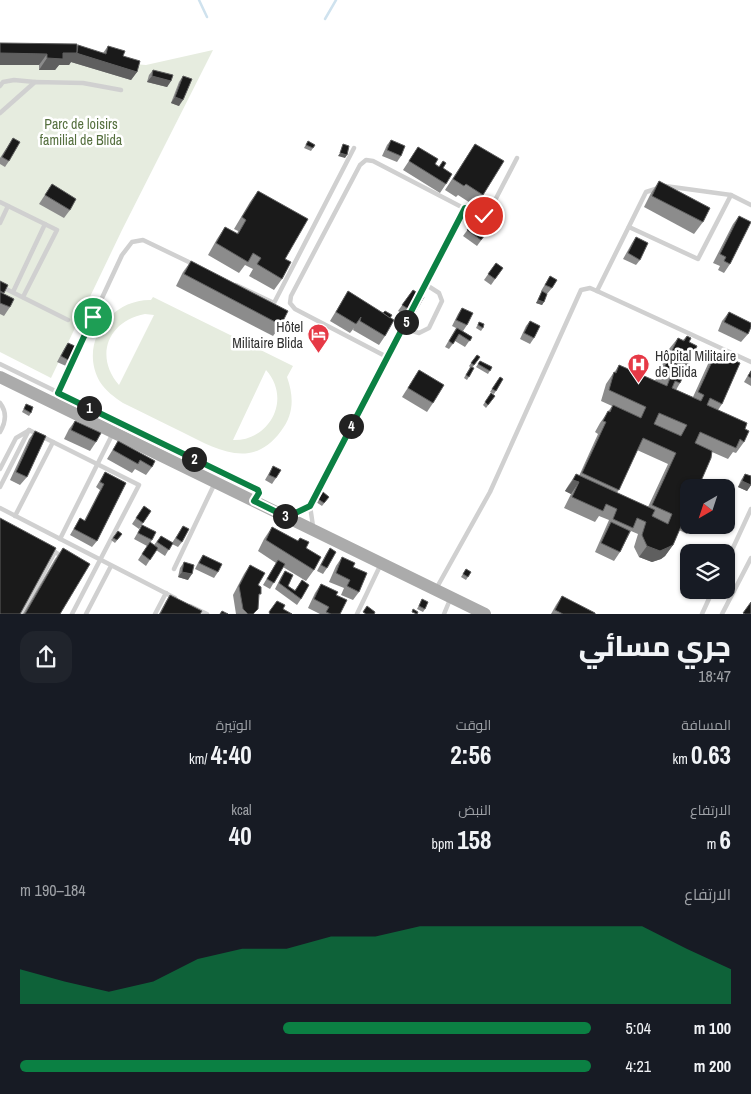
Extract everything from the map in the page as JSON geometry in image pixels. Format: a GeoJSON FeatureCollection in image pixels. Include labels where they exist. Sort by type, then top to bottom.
{"type":"FeatureCollection","features":[{"type":"Feature","properties":{"kind":"main road"},"geometry":{"type":"LineString","coordinates":[[0,377],[56,398],[254,501],[485,614]]}},
{"type":"Feature","properties":{"kind":"main road"},"geometry":{"type":"LineString","coordinates":[[0,383],[380,568],[446,608],[473,614]]}},
{"type":"Feature","properties":{"kind":"lane"},"geometry":{"type":"LineString","coordinates":[[0,86],[2,82],[14,80],[35,82],[50,80],[83,83],[121,90]]}},
{"type":"Feature","properties":{"kind":"lane"},"geometry":{"type":"LineString","coordinates":[[0,113],[35,82]]}},
{"type":"Feature","properties":{"kind":"lane"},"geometry":{"type":"LineString","coordinates":[[230,282],[274,303],[354,148]]}},
{"type":"Feature","properties":{"kind":"lane"},"geometry":{"type":"LineString","coordinates":[[387,357],[292,307],[291,296],[360,165],[366,160],[373,160],[477,215],[487,214],[517,158]]}},
{"type":"Feature","properties":{"kind":"lane"},"geometry":{"type":"LineString","coordinates":[[597,291],[646,192],[654,188],[666,186],[731,195],[751,205]]}},
{"type":"Feature","properties":{"kind":"lane"},"geometry":{"type":"LineString","coordinates":[[629,227],[698,259],[731,195]]}},
{"type":"Feature","properties":{"kind":"lane"},"geometry":{"type":"LineString","coordinates":[[0,202],[57,230],[23,297]]}},
{"type":"Feature","properties":{"kind":"lane"},"geometry":{"type":"LineString","coordinates":[[0,223],[8,206]]}},
{"type":"Feature","properties":{"kind":"lane"},"geometry":{"type":"LineString","coordinates":[[416,302],[465,208]]}},
{"type":"Feature","properties":{"kind":"lane"},"geometry":{"type":"LineString","coordinates":[[13,292],[46,224]]}},
{"type":"Feature","properties":{"kind":"lane"},"geometry":{"type":"LineString","coordinates":[[0,364],[56,398],[122,255],[132,242],[143,240],[204,269]]}},
{"type":"Feature","properties":{"kind":"lane"},"geometry":{"type":"LineString","coordinates":[[402,328],[419,333],[429,328],[442,301],[439,293],[425,284]]}},
{"type":"Feature","properties":{"kind":"lane"},"geometry":{"type":"LineString","coordinates":[[0,286],[68,320]]}},
{"type":"Feature","properties":{"kind":"lane"},"geometry":{"type":"LineString","coordinates":[[436,590],[490,492],[581,290],[590,288],[751,362]]}},
{"type":"Feature","properties":{"kind":"lane"},"geometry":{"type":"LineString","coordinates":[[314,530],[310,506],[412,310]]}},
{"type":"Feature","properties":{"kind":"lane"},"geometry":{"type":"LineString","coordinates":[[0,403],[5,413],[4,424],[0,432]]}},
{"type":"Feature","properties":{"kind":"lane"},"geometry":{"type":"LineString","coordinates":[[29,430],[140,484],[72,614]]}},
{"type":"Feature","properties":{"kind":"lane"},"geometry":{"type":"LineString","coordinates":[[0,469],[16,438],[29,430]]}},
{"type":"Feature","properties":{"kind":"lane"},"geometry":{"type":"LineString","coordinates":[[0,487],[29,430]]}},
{"type":"Feature","properties":{"kind":"lane"},"geometry":{"type":"LineString","coordinates":[[60,539],[111,437]]}},
{"type":"Feature","properties":{"kind":"lane"},"geometry":{"type":"LineString","coordinates":[[15,516],[53,442]]}},
{"type":"Feature","properties":{"kind":"lane"},"geometry":{"type":"LineString","coordinates":[[174,569],[213,487]]}},
{"type":"Feature","properties":{"kind":"lane"},"geometry":{"type":"LineString","coordinates":[[287,517],[310,506]]}},
{"type":"Feature","properties":{"kind":"lane"},"geometry":{"type":"LineString","coordinates":[[0,508],[100,561],[207,614]]}},
{"type":"Feature","properties":{"kind":"lane"},"geometry":{"type":"LineString","coordinates":[[734,544],[751,509]]}},
{"type":"Feature","properties":{"kind":"lane"},"geometry":{"type":"LineString","coordinates":[[39,544],[71,560]]}},
{"type":"Feature","properties":{"kind":"lane"},"geometry":{"type":"LineString","coordinates":[[22,614],[55,552]]}},
{"type":"Feature","properties":{"kind":"lane"},"geometry":{"type":"LineString","coordinates":[[722,614],[751,558]]}},
{"type":"Feature","properties":{"kind":"lane"},"geometry":{"type":"LineString","coordinates":[[86,614],[111,566]]}},
{"type":"Feature","properties":{"kind":"lane"},"geometry":{"type":"LineString","coordinates":[[357,614],[380,568]]}},
{"type":"Feature","properties":{"kind":"lane"},"geometry":{"type":"LineString","coordinates":[[86,569],[94,573]]}},
{"type":"Feature","properties":{"kind":"lane"},"geometry":{"type":"LineString","coordinates":[[155,614],[166,593]]}},
{"type":"Feature","properties":{"kind":"lane"},"geometry":{"type":"LineString","coordinates":[[702,614],[710,599]]}},
{"type":"Feature","properties":{"kind":"green space","name":"Parc de loisirs familial de Blida"},"geometry":{"type":"Polygon","coordinates":[[[213,50],[122,230],[51,378],[0,352],[0,54],[146,65],[213,50]]]}},
{"type":"Feature","properties":{"kind":"green space"},"geometry":{"type":"Polygon","coordinates":[[[153,297],[293,366],[287,377],[292,398],[290,412],[285,425],[270,443],[258,450],[246,453],[233,453],[221,450],[123,403],[110,394],[102,385],[94,368],[93,353],[96,339],[102,326],[111,315],[123,307],[136,302],[151,300],[153,297]],[[145,314],[132,318],[122,324],[109,341],[106,352],[107,363],[111,374],[119,385],[154,315],[145,314]],[[266,370],[233,440],[257,434],[267,426],[273,416],[277,405],[277,393],[274,381],[266,370]]]}},
{"type":"Feature","properties":{"kind":"building"},"geometry":{"type":"Polygon","coordinates":[[[0,43],[77,44],[77,53],[63,53],[63,59],[47,58],[47,54],[0,53],[0,43]]]}},
{"type":"Feature","properties":{"kind":"building"},"geometry":{"type":"Polygon","coordinates":[[[78,45],[106,54],[108,46],[125,51],[123,56],[140,61],[137,72],[76,53],[78,45]]]}},
{"type":"Feature","properties":{"kind":"building"},"geometry":{"type":"Polygon","coordinates":[[[153,70],[173,75],[171,81],[152,76],[153,70]]]}},
{"type":"Feature","properties":{"kind":"building"},"geometry":{"type":"Polygon","coordinates":[[[183,76],[192,79],[183,100],[175,97],[183,76]]]}},
{"type":"Feature","properties":{"kind":"building"},"geometry":{"type":"Polygon","coordinates":[[[13,138],[20,142],[9,161],[2,157],[13,138]]]}},
{"type":"Feature","properties":{"kind":"building"},"geometry":{"type":"Polygon","coordinates":[[[391,140],[405,146],[401,156],[387,150],[391,140]]]}},
{"type":"Feature","properties":{"kind":"building"},"geometry":{"type":"Polygon","coordinates":[[[308,141],[315,145],[313,148],[306,145],[308,141]]]}},
{"type":"Feature","properties":{"kind":"building"},"geometry":{"type":"Polygon","coordinates":[[[343,144],[349,146],[347,155],[340,153],[343,144]]]}},
{"type":"Feature","properties":{"kind":"building"},"geometry":{"type":"Polygon","coordinates":[[[475,144],[504,161],[483,195],[466,184],[464,186],[453,179],[475,144]]]}},
{"type":"Feature","properties":{"kind":"building"},"geometry":{"type":"Polygon","coordinates":[[[418,147],[438,159],[435,164],[439,167],[443,161],[446,163],[443,168],[452,174],[446,184],[409,161],[418,147]]]}},
{"type":"Feature","properties":{"kind":"building"},"geometry":{"type":"Polygon","coordinates":[[[659,181],[710,208],[703,222],[652,196],[659,181]]]}},
{"type":"Feature","properties":{"kind":"building"},"geometry":{"type":"Polygon","coordinates":[[[52,184],[76,199],[70,210],[45,195],[52,184]]]}},
{"type":"Feature","properties":{"kind":"building"},"geometry":{"type":"Polygon","coordinates":[[[258,191],[308,219],[285,259],[291,262],[282,279],[257,264],[261,258],[253,253],[248,262],[216,243],[225,227],[238,234],[246,220],[242,217],[258,191]]]}},
{"type":"Feature","properties":{"kind":"building"},"geometry":{"type":"Polygon","coordinates":[[[739,216],[751,222],[730,264],[724,261],[726,257],[720,254],[739,216]]]}},
{"type":"Feature","properties":{"kind":"building"},"geometry":{"type":"Polygon","coordinates":[[[474,221],[488,231],[481,240],[467,230],[474,221]]]}},
{"type":"Feature","properties":{"kind":"building"},"geometry":{"type":"Polygon","coordinates":[[[636,237],[648,243],[640,260],[628,253],[636,237]]]}},
{"type":"Feature","properties":{"kind":"building"},"geometry":{"type":"Polygon","coordinates":[[[191,261],[288,311],[281,325],[184,274],[191,261]]]}},
{"type":"Feature","properties":{"kind":"building"},"geometry":{"type":"Polygon","coordinates":[[[496,263],[503,268],[495,279],[488,274],[496,263]]]}},
{"type":"Feature","properties":{"kind":"building"},"geometry":{"type":"Polygon","coordinates":[[[550,276],[557,280],[552,288],[545,285],[550,276]]]}},
{"type":"Feature","properties":{"kind":"building"},"geometry":{"type":"Polygon","coordinates":[[[0,281],[8,285],[4,293],[0,291],[0,281]]]}},
{"type":"Feature","properties":{"kind":"building"},"geometry":{"type":"Polygon","coordinates":[[[413,290],[424,297],[415,313],[402,305],[413,290]]]}},
{"type":"Feature","properties":{"kind":"building"},"geometry":{"type":"Polygon","coordinates":[[[348,291],[394,320],[385,336],[360,321],[361,317],[356,324],[336,312],[348,291]]]}},
{"type":"Feature","properties":{"kind":"building"},"geometry":{"type":"Polygon","coordinates":[[[542,291],[547,294],[544,302],[538,300],[542,291]]]}},
{"type":"Feature","properties":{"kind":"building"},"geometry":{"type":"Polygon","coordinates":[[[0,292],[14,299],[10,307],[0,303],[0,292]]]}},
{"type":"Feature","properties":{"kind":"building"},"geometry":{"type":"Polygon","coordinates":[[[462,308],[473,313],[467,325],[456,320],[462,308]]]}},
{"type":"Feature","properties":{"kind":"building"},"geometry":{"type":"Polygon","coordinates":[[[385,311],[392,315],[390,318],[383,313],[385,311]]]}},
{"type":"Feature","properties":{"kind":"building"},"geometry":{"type":"Polygon","coordinates":[[[729,312],[751,323],[748,334],[724,322],[729,312]]]}},
{"type":"Feature","properties":{"kind":"building"},"geometry":{"type":"Polygon","coordinates":[[[530,321],[540,326],[534,338],[524,333],[530,321]]]}},
{"type":"Feature","properties":{"kind":"building"},"geometry":{"type":"Polygon","coordinates":[[[479,322],[484,324],[483,328],[478,325],[479,322]]]}},
{"type":"Feature","properties":{"kind":"building"},"geometry":{"type":"Polygon","coordinates":[[[457,328],[472,337],[470,341],[459,334],[453,344],[449,341],[457,328]]]}},
{"type":"Feature","properties":{"kind":"building"},"geometry":{"type":"Polygon","coordinates":[[[687,336],[691,338],[689,342],[697,346],[680,383],[675,381],[672,388],[701,401],[704,395],[698,392],[716,353],[725,357],[728,352],[733,355],[731,359],[740,363],[722,404],[710,398],[707,405],[747,423],[745,429],[749,431],[744,442],[740,439],[736,448],[700,432],[695,443],[712,451],[711,458],[702,479],[680,479],[680,529],[673,545],[660,551],[647,546],[642,535],[646,522],[637,518],[633,528],[613,519],[617,509],[606,504],[603,511],[572,497],[579,482],[573,480],[576,474],[655,510],[652,516],[668,524],[672,514],[652,505],[676,453],[643,438],[619,490],[582,473],[606,422],[603,421],[613,405],[641,418],[646,407],[609,390],[614,372],[616,373],[619,365],[667,386],[670,378],[661,374],[678,338],[684,341],[687,336]],[[659,413],[654,424],[681,436],[687,425],[659,413]]]}},
{"type":"Feature","properties":{"kind":"building"},"geometry":{"type":"Polygon","coordinates":[[[68,343],[77,347],[70,361],[61,356],[68,343]]]}},
{"type":"Feature","properties":{"kind":"building"},"geometry":{"type":"Polygon","coordinates":[[[477,355],[480,357],[474,365],[471,363],[477,355]]]}},
{"type":"Feature","properties":{"kind":"building"},"geometry":{"type":"Polygon","coordinates":[[[480,361],[492,367],[490,371],[478,364],[480,361]]]}},
{"type":"Feature","properties":{"kind":"building"},"geometry":{"type":"Polygon","coordinates":[[[471,367],[474,368],[469,377],[466,375],[471,367]]]}},
{"type":"Feature","properties":{"kind":"building"},"geometry":{"type":"Polygon","coordinates":[[[419,370],[444,385],[433,403],[408,388],[419,370]]]}},
{"type":"Feature","properties":{"kind":"building"},"geometry":{"type":"Polygon","coordinates":[[[500,377],[503,379],[496,391],[492,389],[500,377]]]}},
{"type":"Feature","properties":{"kind":"building"},"geometry":{"type":"Polygon","coordinates":[[[491,393],[495,396],[488,405],[485,402],[491,393]]]}},
{"type":"Feature","properties":{"kind":"building"},"geometry":{"type":"Polygon","coordinates":[[[26,404],[33,407],[31,413],[24,409],[26,404]]]}},
{"type":"Feature","properties":{"kind":"building"},"geometry":{"type":"Polygon","coordinates":[[[75,421],[101,433],[96,442],[71,430],[75,421]]]}},
{"type":"Feature","properties":{"kind":"building"},"geometry":{"type":"Polygon","coordinates":[[[35,431],[46,436],[27,477],[16,472],[35,431]]]}},
{"type":"Feature","properties":{"kind":"building"},"geometry":{"type":"Polygon","coordinates":[[[118,441],[155,461],[152,467],[140,460],[138,464],[113,450],[118,441]]]}},
{"type":"Feature","properties":{"kind":"building"},"geometry":{"type":"Polygon","coordinates":[[[273,466],[281,470],[276,478],[269,475],[273,466]]]}},
{"type":"Feature","properties":{"kind":"building"},"geometry":{"type":"Polygon","coordinates":[[[105,472],[126,483],[97,541],[74,529],[80,518],[85,521],[104,484],[100,482],[105,472]]]}},
{"type":"Feature","properties":{"kind":"building"},"geometry":{"type":"Polygon","coordinates":[[[745,474],[751,476],[751,485],[742,481],[745,474]]]}},
{"type":"Feature","properties":{"kind":"building"},"geometry":{"type":"Polygon","coordinates":[[[323,492],[329,497],[324,503],[318,499],[323,492]]]}},
{"type":"Feature","properties":{"kind":"building"},"geometry":{"type":"Polygon","coordinates":[[[144,506],[151,511],[143,523],[136,518],[144,506]]]}},
{"type":"Feature","properties":{"kind":"building"},"geometry":{"type":"Polygon","coordinates":[[[0,518],[56,548],[20,614],[0,614],[0,518]]]}},
{"type":"Feature","properties":{"kind":"building"},"geometry":{"type":"Polygon","coordinates":[[[611,522],[630,531],[620,552],[601,543],[611,522]]]}},
{"type":"Feature","properties":{"kind":"building"},"geometry":{"type":"Polygon","coordinates":[[[142,525],[156,532],[152,540],[138,533],[142,525]]]}},
{"type":"Feature","properties":{"kind":"building"},"geometry":{"type":"Polygon","coordinates":[[[183,526],[189,529],[182,542],[176,538],[183,526]]]}},
{"type":"Feature","properties":{"kind":"building"},"geometry":{"type":"Polygon","coordinates":[[[272,527],[298,541],[300,538],[309,542],[306,548],[321,557],[314,570],[266,540],[272,527]]]}},
{"type":"Feature","properties":{"kind":"building"},"geometry":{"type":"Polygon","coordinates":[[[118,531],[122,534],[117,540],[113,538],[118,531]]]}},
{"type":"Feature","properties":{"kind":"building"},"geometry":{"type":"Polygon","coordinates":[[[161,536],[173,543],[169,550],[157,542],[161,536]]]}},
{"type":"Feature","properties":{"kind":"building"},"geometry":{"type":"Polygon","coordinates":[[[150,542],[158,548],[150,560],[142,554],[150,542]]]}},
{"type":"Feature","properties":{"kind":"building"},"geometry":{"type":"Polygon","coordinates":[[[63,548],[90,564],[60,614],[25,614],[63,548]]]}},
{"type":"Feature","properties":{"kind":"building"},"geometry":{"type":"Polygon","coordinates":[[[330,548],[336,552],[327,568],[321,565],[330,548]]]}},
{"type":"Feature","properties":{"kind":"building"},"geometry":{"type":"Polygon","coordinates":[[[203,555],[222,564],[218,572],[199,563],[203,555]]]}},
{"type":"Feature","properties":{"kind":"building"},"geometry":{"type":"Polygon","coordinates":[[[342,557],[355,563],[353,567],[367,573],[359,592],[347,586],[350,580],[336,573],[342,557]]]}},
{"type":"Feature","properties":{"kind":"building"},"geometry":{"type":"Polygon","coordinates":[[[278,560],[285,564],[274,583],[267,579],[278,560]]]}},
{"type":"Feature","properties":{"kind":"building"},"geometry":{"type":"Polygon","coordinates":[[[184,562],[194,565],[192,574],[182,572],[184,562]]]}},
{"type":"Feature","properties":{"kind":"building"},"geometry":{"type":"Polygon","coordinates":[[[250,565],[265,573],[258,585],[261,587],[261,594],[259,594],[258,609],[253,614],[248,614],[243,609],[239,586],[250,565]]]}},
{"type":"Feature","properties":{"kind":"building"},"geometry":{"type":"Polygon","coordinates":[[[466,569],[471,572],[468,577],[463,574],[466,569]]]}},
{"type":"Feature","properties":{"kind":"building"},"geometry":{"type":"Polygon","coordinates":[[[285,571],[293,575],[288,586],[295,591],[302,580],[309,585],[301,599],[279,583],[285,571]]]}},
{"type":"Feature","properties":{"kind":"building"},"geometry":{"type":"Polygon","coordinates":[[[321,584],[338,592],[336,595],[347,600],[340,614],[326,612],[329,607],[314,599],[321,584]]]}},
{"type":"Feature","properties":{"kind":"building"},"geometry":{"type":"Polygon","coordinates":[[[170,595],[202,611],[200,614],[160,614],[170,595]]]}},
{"type":"Feature","properties":{"kind":"building"},"geometry":{"type":"Polygon","coordinates":[[[562,596],[595,614],[563,614],[555,610],[562,596]]]}},
{"type":"Feature","properties":{"kind":"building"},"geometry":{"type":"Polygon","coordinates":[[[422,599],[428,602],[425,609],[419,606],[422,599]]]}},
{"type":"Feature","properties":{"kind":"building"},"geometry":{"type":"Polygon","coordinates":[[[277,601],[285,605],[283,609],[292,614],[270,614],[269,612],[277,601]]]}},
{"type":"Feature","properties":{"kind":"building"},"geometry":{"type":"Polygon","coordinates":[[[751,602],[751,614],[743,613],[751,602]]]}},
{"type":"Feature","properties":{"kind":"building"},"geometry":{"type":"Polygon","coordinates":[[[367,606],[375,612],[374,614],[363,612],[367,606]]]}},
{"type":"Feature","properties":{"kind":"waterway"},"geometry":{"type":"LineString","coordinates":[[199,0],[207,17]]}},
{"type":"Feature","properties":{"kind":"waterway"},"geometry":{"type":"LineString","coordinates":[[325,19],[336,0]]}},
{"type":"Feature","properties":{"kind":"place","name":"Hôtel Militaire Blida"},"geometry":{"type":"Point","coordinates":[319,354]}},
{"type":"Feature","properties":{"kind":"place","name":"Hôpital Militaire de Blida"},"geometry":{"type":"Point","coordinates":[639,383]}},
{"type":"Feature","properties":{"kind":"route"},"geometry":{"type":"LineString","coordinates":[[93,317],[58,393],[258,490],[259,493],[254,501],[287,517],[310,506],[465,208],[477,215],[484,216]]}}]}
